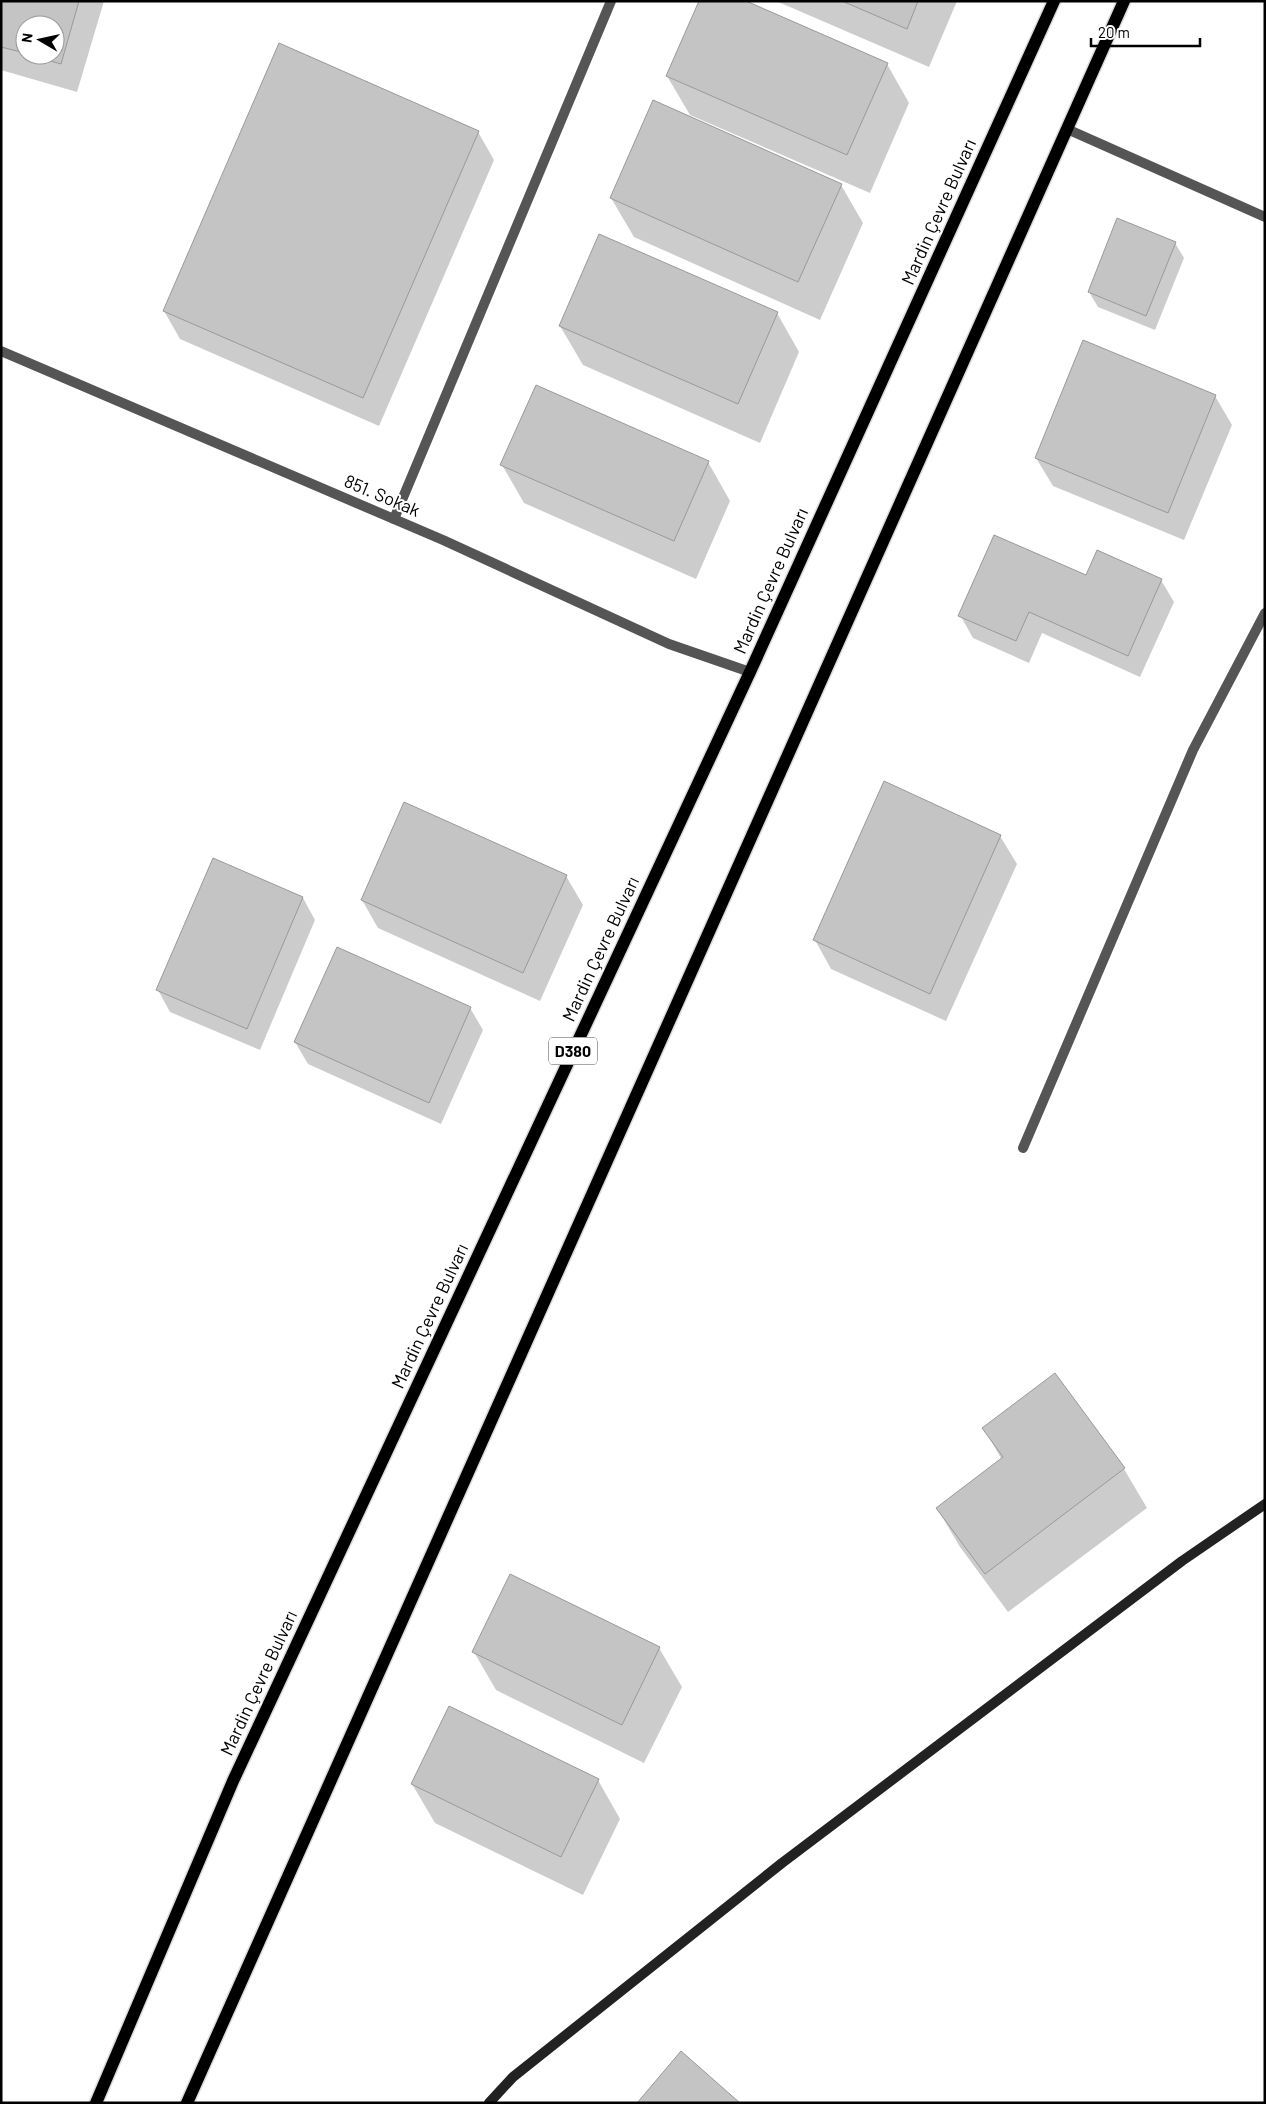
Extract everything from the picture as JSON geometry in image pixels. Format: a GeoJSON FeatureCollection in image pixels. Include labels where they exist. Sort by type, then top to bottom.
{"type":"FeatureCollection","features":[{"type":"Feature","properties":{"kind":"main road","name":"Mardin Çevre Bulvarı"},"geometry":{"type":"LineString","coordinates":[[96,2103],[233,1781],[750,672],[1054,1]]}},
{"type":"Feature","properties":{"kind":"main road"},"geometry":{"type":"LineString","coordinates":[[187,2103],[1124,1]]}},
{"type":"Feature","properties":{"kind":"main road"},"geometry":{"type":"LineString","coordinates":[[489,2103],[513,2077],[782,1863],[1182,1560],[1265,1504]]}},
{"type":"Feature","properties":{"kind":"street"},"geometry":{"type":"LineString","coordinates":[[394,519],[611,1]]}},
{"type":"Feature","properties":{"kind":"street"},"geometry":{"type":"LineString","coordinates":[[1067,129],[1265,217]]}},
{"type":"Feature","properties":{"kind":"street","name":"851. Sokak"},"geometry":{"type":"LineString","coordinates":[[1,351],[394,519],[669,644],[750,672]]}},
{"type":"Feature","properties":{"kind":"street"},"geometry":{"type":"LineString","coordinates":[[1023,1148],[1193,750],[1265,613]]}},
{"type":"Feature","properties":{"kind":"building"},"geometry":{"type":"Polygon","coordinates":[[[1,1],[79,1],[65,50],[65,15],[15,15],[15,50],[1,47],[1,1]]]}},
{"type":"Feature","properties":{"kind":"building"},"geometry":{"type":"Polygon","coordinates":[[[699,1],[746,1],[888,63],[847,155],[666,76],[699,1]]]}},
{"type":"Feature","properties":{"kind":"building"},"geometry":{"type":"Polygon","coordinates":[[[842,1],[918,1],[907,29],[842,1]]]}},
{"type":"Feature","properties":{"kind":"building"},"geometry":{"type":"Polygon","coordinates":[[[279,43],[479,131],[363,398],[163,311],[279,43]]]}},
{"type":"Feature","properties":{"kind":"building"},"geometry":{"type":"Polygon","coordinates":[[[653,100],[842,184],[798,282],[610,198],[653,100]]]}},
{"type":"Feature","properties":{"kind":"building"},"geometry":{"type":"Polygon","coordinates":[[[1117,218],[1176,242],[1146,316],[1088,292],[1117,218]]]}},
{"type":"Feature","properties":{"kind":"building"},"geometry":{"type":"Polygon","coordinates":[[[599,234],[778,312],[738,404],[559,326],[599,234]]]}},
{"type":"Feature","properties":{"kind":"building"},"geometry":{"type":"Polygon","coordinates":[[[1083,340],[1216,395],[1168,513],[1035,458],[1083,340]]]}},
{"type":"Feature","properties":{"kind":"building"},"geometry":{"type":"Polygon","coordinates":[[[536,385],[709,461],[674,541],[500,465],[536,385]]]}},
{"type":"Feature","properties":{"kind":"building"},"geometry":{"type":"Polygon","coordinates":[[[994,535],[1086,575],[1097,550],[1162,579],[1128,656],[1029,612],[1016,641],[958,616],[994,535]]]}},
{"type":"Feature","properties":{"kind":"building"},"geometry":{"type":"Polygon","coordinates":[[[884,781],[1001,835],[930,994],[813,940],[884,781]]]}},
{"type":"Feature","properties":{"kind":"building"},"geometry":{"type":"Polygon","coordinates":[[[404,802],[567,875],[523,973],[361,900],[404,802]]]}},
{"type":"Feature","properties":{"kind":"building"},"geometry":{"type":"Polygon","coordinates":[[[213,858],[303,897],[247,1029],[156,990],[213,858]]]}},
{"type":"Feature","properties":{"kind":"building"},"geometry":{"type":"Polygon","coordinates":[[[337,947],[471,1007],[429,1103],[294,1042],[337,947]]]}},
{"type":"Feature","properties":{"kind":"building"},"geometry":{"type":"Polygon","coordinates":[[[1055,1373],[1125,1468],[985,1574],[936,1508],[1003,1457],[982,1428],[1055,1373]]]}},
{"type":"Feature","properties":{"kind":"building"},"geometry":{"type":"Polygon","coordinates":[[[510,1574],[660,1647],[622,1725],[472,1652],[510,1574]]]}},
{"type":"Feature","properties":{"kind":"building"},"geometry":{"type":"Polygon","coordinates":[[[449,1706],[599,1779],[561,1857],[411,1784],[449,1706]]]}},
{"type":"Feature","properties":{"kind":"building"},"geometry":{"type":"Polygon","coordinates":[[[681,2051],[740,2103],[637,2103],[681,2051]]]}}]}
